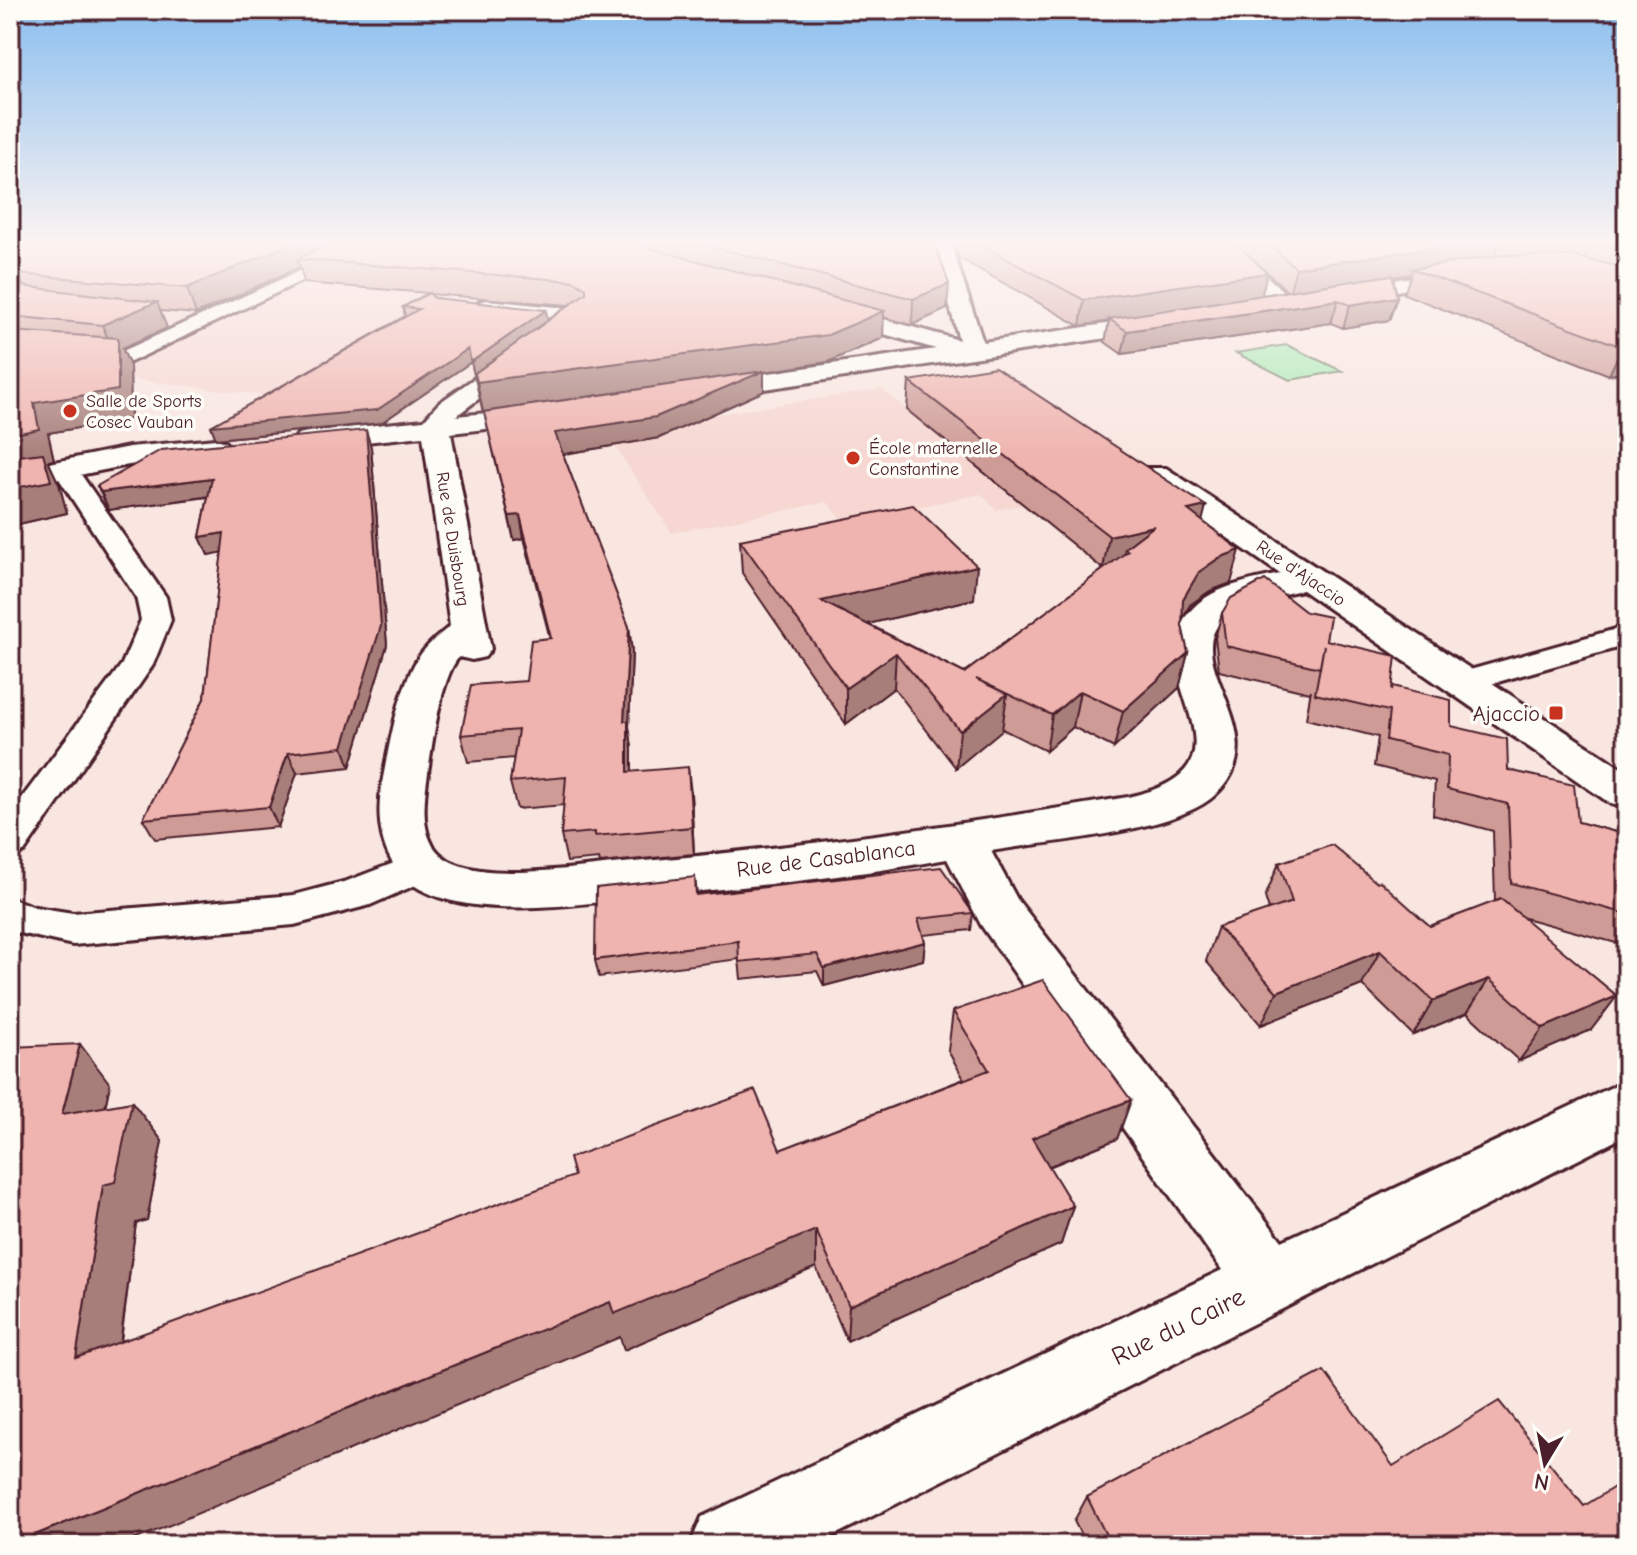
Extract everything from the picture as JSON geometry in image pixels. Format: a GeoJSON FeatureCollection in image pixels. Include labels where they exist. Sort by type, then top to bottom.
{"type":"FeatureCollection","features":[{"type":"Feature","properties":{"kind":"street"},"geometry":{"type":"LineString","coordinates":[[436,429],[437,421],[448,409],[577,316],[553,314]]}},
{"type":"Feature","properties":{"kind":"street"},"geometry":{"type":"LineString","coordinates":[[837,314],[974,353],[1013,379]]}},
{"type":"Feature","properties":{"kind":"street"},"geometry":{"type":"LineString","coordinates":[[962,314],[974,353]]}},
{"type":"Feature","properties":{"kind":"street"},"geometry":{"type":"LineString","coordinates":[[680,394],[909,358],[974,353],[1191,318]]}},
{"type":"Feature","properties":{"kind":"street"},"geometry":{"type":"LineString","coordinates":[[287,442],[436,429],[573,411]]}},
{"type":"Feature","properties":{"kind":"street","name":"Rue de Duisbourg"},"geometry":{"type":"LineString","coordinates":[[420,867],[402,840],[401,797],[430,671],[440,654],[470,639],[436,429]]}},
{"type":"Feature","properties":{"kind":"street"},"geometry":{"type":"LineString","coordinates":[[10,480],[129,456],[239,446]]}},
{"type":"Feature","properties":{"kind":"street","name":"Rue d'Ajaccio"},"geometry":{"type":"LineString","coordinates":[[1123,453],[1627,793]]}},
{"type":"Feature","properties":{"kind":"street","name":"Rue de Casablanca"},"geometry":{"type":"LineString","coordinates":[[420,867],[458,884],[522,890],[831,860],[1137,809],[1183,794],[1202,784],[1212,770],[1217,738],[1195,662],[1193,633],[1209,613],[1225,604],[1308,578]]}},
{"type":"Feature","properties":{"kind":"street"},"geometry":{"type":"LineString","coordinates":[[961,840],[999,912],[1270,1281]]}},
{"type":"Feature","properties":{"kind":"street","name":"Rue du Caire"},"geometry":{"type":"LineString","coordinates":[[751,1540],[1627,1106]]}},
{"type":"Feature","properties":{"kind":"lane"},"geometry":{"type":"LineString","coordinates":[[10,349],[117,361],[221,314]]}},
{"type":"Feature","properties":{"kind":"lane"},"geometry":{"type":"LineString","coordinates":[[156,318],[200,323]]}},
{"type":"Feature","properties":{"kind":"lane"},"geometry":{"type":"LineString","coordinates":[[10,842],[137,665],[156,620],[151,597],[64,468]]}},
{"type":"Feature","properties":{"kind":"lane"},"geometry":{"type":"LineString","coordinates":[[1463,682],[1627,635]]}},
{"type":"Feature","properties":{"kind":"lane"},"geometry":{"type":"LineString","coordinates":[[10,914],[29,922],[73,929],[294,910],[356,894],[420,867]]}},
{"type":"Feature","properties":{"kind":"shaded area"},"geometry":{"type":"Polygon","coordinates":[[[10,314],[411,314],[269,396],[10,365],[10,314]]]}},
{"type":"Feature","properties":{"kind":"shaded area","name":"École maternelle Constantine"},"geometry":{"type":"Polygon","coordinates":[[[882,389],[907,410],[1122,485],[996,510],[981,494],[844,522],[827,502],[672,533],[605,431],[882,389]]]}},
{"type":"Feature","properties":{"kind":"green space"},"geometry":{"type":"Polygon","coordinates":[[[1287,345],[1342,371],[1290,380],[1236,353],[1287,345]]]}},
{"type":"Feature","properties":{"kind":"building"},"geometry":{"type":"Polygon","coordinates":[[[10,314],[129,314],[102,325],[10,316],[10,314]]]}},
{"type":"Feature","properties":{"kind":"building"},"geometry":{"type":"Polygon","coordinates":[[[411,314],[541,314],[471,362],[468,349],[377,410],[211,426],[411,314]]]}},
{"type":"Feature","properties":{"kind":"building"},"geometry":{"type":"Polygon","coordinates":[[[557,314],[878,314],[828,335],[477,382],[475,373],[557,314]]]}},
{"type":"Feature","properties":{"kind":"building"},"geometry":{"type":"Polygon","coordinates":[[[1144,314],[1246,314],[1127,331],[1109,319],[1144,314]]]}},
{"type":"Feature","properties":{"kind":"building"},"geometry":{"type":"Polygon","coordinates":[[[1532,314],[1627,314],[1627,346],[1622,347],[1532,314]]]}},
{"type":"Feature","properties":{"kind":"building"},"geometry":{"type":"Polygon","coordinates":[[[10,331],[118,338],[118,390],[34,403],[39,429],[10,435],[10,331]]]}},
{"type":"Feature","properties":{"kind":"building"},"geometry":{"type":"Polygon","coordinates":[[[995,367],[1206,506],[1188,510],[1240,550],[1219,558],[1199,572],[1183,599],[1182,626],[1188,653],[1123,711],[1080,691],[1052,715],[976,679],[1007,694],[960,731],[896,653],[846,688],[740,540],[913,505],[977,566],[821,601],[964,673],[1128,551],[1125,548],[1154,526],[1109,536],[909,381],[995,367]]]}},
{"type":"Feature","properties":{"kind":"building"},"geometry":{"type":"Polygon","coordinates":[[[764,371],[656,417],[555,433],[629,627],[624,721],[628,721],[628,772],[688,767],[692,827],[595,836],[595,832],[561,835],[566,777],[510,782],[518,730],[461,735],[471,685],[526,681],[531,640],[551,638],[520,515],[509,516],[484,412],[764,371]]]}},
{"type":"Feature","properties":{"kind":"building"},"geometry":{"type":"Polygon","coordinates":[[[366,430],[381,626],[343,747],[288,753],[269,807],[143,819],[205,697],[224,533],[200,537],[212,478],[101,492],[97,486],[161,450],[366,430]]]}},
{"type":"Feature","properties":{"kind":"building"},"geometry":{"type":"Polygon","coordinates":[[[43,453],[51,481],[10,489],[10,457],[43,453]]]}},
{"type":"Feature","properties":{"kind":"building"},"geometry":{"type":"Polygon","coordinates":[[[1265,580],[1306,612],[1330,617],[1326,640],[1396,656],[1392,690],[1393,686],[1451,700],[1451,726],[1507,739],[1508,770],[1574,785],[1578,822],[1627,835],[1627,914],[1511,883],[1508,804],[1447,789],[1448,755],[1386,740],[1389,711],[1315,694],[1320,668],[1226,646],[1222,613],[1231,598],[1265,580]]]}},
{"type":"Feature","properties":{"kind":"building"},"geometry":{"type":"Polygon","coordinates":[[[1332,845],[1376,882],[1380,881],[1430,926],[1501,899],[1617,996],[1543,1028],[1489,979],[1433,1001],[1380,951],[1277,992],[1218,927],[1292,902],[1279,863],[1332,845]]]}},
{"type":"Feature","properties":{"kind":"building"},"geometry":{"type":"Polygon","coordinates":[[[941,867],[973,913],[918,919],[925,942],[824,968],[817,954],[739,962],[738,941],[595,960],[596,888],[695,877],[696,895],[941,867]]]}},
{"type":"Feature","properties":{"kind":"building"},"geometry":{"type":"Polygon","coordinates":[[[1043,980],[1131,1100],[1032,1138],[1073,1206],[849,1306],[816,1230],[614,1314],[610,1302],[10,1545],[10,1047],[80,1044],[62,1114],[132,1102],[115,1182],[103,1185],[76,1358],[574,1176],[569,1158],[755,1090],[780,1150],[989,1070],[953,1011],[1043,980]]]}},
{"type":"Feature","properties":{"kind":"building"},"geometry":{"type":"Polygon","coordinates":[[[1324,1371],[1393,1466],[1499,1401],[1584,1506],[1627,1479],[1627,1545],[1111,1545],[1087,1497],[1324,1371]]]}},
{"type":"Feature","properties":{"kind":"place","name":"Salle de Sports Cosec Vauban"},"geometry":{"type":"Point","coordinates":[70,411]}},
{"type":"Feature","properties":{"kind":"place","name":"École maternelle Constantine"},"geometry":{"type":"Point","coordinates":[853,458]}},
{"type":"Feature","properties":{"kind":"place","name":"Ajaccio"},"geometry":{"type":"Point","coordinates":[1556,713]}}]}
